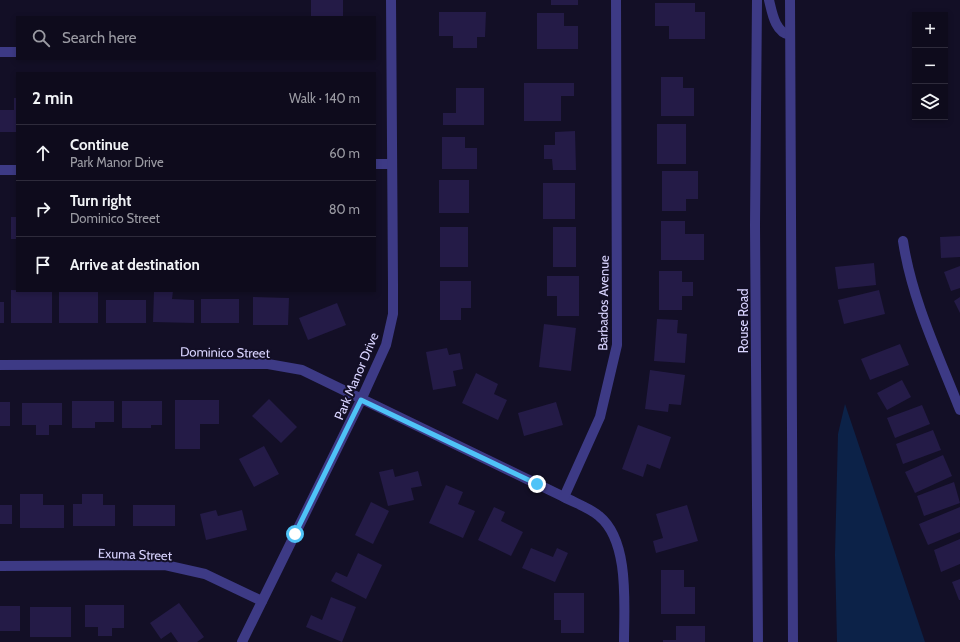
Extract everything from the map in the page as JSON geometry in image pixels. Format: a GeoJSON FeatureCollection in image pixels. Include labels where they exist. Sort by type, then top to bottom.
{"type":"FeatureCollection","features":[{"type":"Feature","properties":{"kind":"street","name":"Park Manor Drive"},"geometry":{"type":"LineString","coordinates":[[242,642],[361,400],[386,345],[393,314],[391,0]]}},
{"type":"Feature","properties":{"kind":"street","name":"Barbados Avenue"},"geometry":{"type":"LineString","coordinates":[[564,497],[600,417],[617,345],[616,0]]}},
{"type":"Feature","properties":{"kind":"street","name":"Rouse Road"},"geometry":{"type":"LineString","coordinates":[[757,0],[755,233],[758,642]]}},
{"type":"Feature","properties":{"kind":"street"},"geometry":{"type":"LineString","coordinates":[[769,0],[775,22],[780,30],[790,34]]}},
{"type":"Feature","properties":{"kind":"street"},"geometry":{"type":"LineString","coordinates":[[790,0],[793,642]]}},
{"type":"Feature","properties":{"kind":"street"},"geometry":{"type":"LineString","coordinates":[[0,52],[16,52]]}},
{"type":"Feature","properties":{"kind":"street"},"geometry":{"type":"LineString","coordinates":[[376,164],[391,164]]}},
{"type":"Feature","properties":{"kind":"street"},"geometry":{"type":"LineString","coordinates":[[0,170],[16,170]]}},
{"type":"Feature","properties":{"kind":"street"},"geometry":{"type":"LineString","coordinates":[[903,241],[908,270],[917,300],[960,410]]}},
{"type":"Feature","properties":{"kind":"street","name":"Dominico Street"},"geometry":{"type":"LineString","coordinates":[[0,365],[268,364],[302,370],[361,400],[564,497]]}},
{"type":"Feature","properties":{"kind":"street"},"geometry":{"type":"LineString","coordinates":[[564,497],[600,516],[614,536],[624,568],[624,642]]}},
{"type":"Feature","properties":{"kind":"street","name":"Exuma Street"},"geometry":{"type":"LineString","coordinates":[[0,566],[165,565],[205,574],[262,601]]}},
{"type":"Feature","properties":{"kind":"water"},"geometry":{"type":"Polygon","coordinates":[[[845,404],[925,642],[837,642],[835,555],[838,434],[845,404]]]}},
{"type":"Feature","properties":{"kind":"building"},"geometry":{"type":"Polygon","coordinates":[[[311,0],[343,0],[343,16],[311,16],[311,0]]]}},
{"type":"Feature","properties":{"kind":"building"},"geometry":{"type":"Polygon","coordinates":[[[551,0],[578,0],[578,5],[551,5],[551,0]]]}},
{"type":"Feature","properties":{"kind":"building"},"geometry":{"type":"Polygon","coordinates":[[[655,3],[695,3],[695,12],[705,12],[705,39],[669,39],[669,26],[655,26],[655,3]]]}},
{"type":"Feature","properties":{"kind":"building"},"geometry":{"type":"Polygon","coordinates":[[[439,12],[486,12],[485,37],[477,37],[477,48],[453,48],[453,36],[439,36],[439,12]]]}},
{"type":"Feature","properties":{"kind":"building"},"geometry":{"type":"Polygon","coordinates":[[[537,13],[564,13],[564,26],[578,26],[578,49],[537,49],[537,13]]]}},
{"type":"Feature","properties":{"kind":"building"},"geometry":{"type":"Polygon","coordinates":[[[661,77],[683,77],[683,88],[694,88],[694,116],[661,116],[661,77]]]}},
{"type":"Feature","properties":{"kind":"building"},"geometry":{"type":"Polygon","coordinates":[[[524,83],[574,83],[574,96],[561,96],[561,121],[524,121],[524,83]]]}},
{"type":"Feature","properties":{"kind":"building"},"geometry":{"type":"Polygon","coordinates":[[[456,88],[484,88],[484,125],[443,125],[443,113],[456,113],[456,88]]]}},
{"type":"Feature","properties":{"kind":"building"},"geometry":{"type":"Polygon","coordinates":[[[14,98],[16,98],[16,132],[0,132],[0,110],[14,110],[14,98]]]}},
{"type":"Feature","properties":{"kind":"building"},"geometry":{"type":"Polygon","coordinates":[[[657,124],[686,124],[686,164],[657,164],[657,124]]]}},
{"type":"Feature","properties":{"kind":"building"},"geometry":{"type":"Polygon","coordinates":[[[575,131],[576,170],[553,170],[552,159],[544,159],[544,145],[555,145],[555,132],[575,131]]]}},
{"type":"Feature","properties":{"kind":"building"},"geometry":{"type":"Polygon","coordinates":[[[442,137],[465,137],[465,148],[477,148],[477,169],[442,169],[442,137]]]}},
{"type":"Feature","properties":{"kind":"building"},"geometry":{"type":"Polygon","coordinates":[[[662,171],[698,171],[698,199],[686,199],[686,211],[662,211],[662,171]]]}},
{"type":"Feature","properties":{"kind":"building"},"geometry":{"type":"Polygon","coordinates":[[[439,180],[469,180],[469,213],[439,213],[439,180]]]}},
{"type":"Feature","properties":{"kind":"building"},"geometry":{"type":"Polygon","coordinates":[[[543,183],[575,183],[575,219],[543,219],[543,183]]]}},
{"type":"Feature","properties":{"kind":"building"},"geometry":{"type":"Polygon","coordinates":[[[11,217],[16,217],[16,239],[11,239],[11,217]]]}},
{"type":"Feature","properties":{"kind":"building"},"geometry":{"type":"Polygon","coordinates":[[[661,221],[685,221],[685,234],[704,234],[704,260],[661,260],[661,221]]]}},
{"type":"Feature","properties":{"kind":"building"},"geometry":{"type":"Polygon","coordinates":[[[440,227],[468,227],[468,267],[440,267],[440,227]]]}},
{"type":"Feature","properties":{"kind":"building"},"geometry":{"type":"Polygon","coordinates":[[[553,227],[576,227],[576,267],[553,267],[553,227]]]}},
{"type":"Feature","properties":{"kind":"building"},"geometry":{"type":"Polygon","coordinates":[[[960,236],[960,257],[941,258],[940,237],[960,236]]]}},
{"type":"Feature","properties":{"kind":"building"},"geometry":{"type":"Polygon","coordinates":[[[874,263],[876,285],[838,289],[835,267],[874,263]]]}},
{"type":"Feature","properties":{"kind":"building"},"geometry":{"type":"Polygon","coordinates":[[[960,266],[960,288],[951,291],[944,272],[960,266]]]}},
{"type":"Feature","properties":{"kind":"building"},"geometry":{"type":"Polygon","coordinates":[[[659,271],[682,271],[682,282],[693,282],[693,296],[682,296],[682,310],[659,310],[659,271]]]}},
{"type":"Feature","properties":{"kind":"building"},"geometry":{"type":"Polygon","coordinates":[[[547,276],[579,276],[579,316],[557,316],[557,296],[547,296],[547,276]]]}},
{"type":"Feature","properties":{"kind":"building"},"geometry":{"type":"Polygon","coordinates":[[[440,281],[471,281],[471,308],[461,308],[461,320],[440,320],[440,281]]]}},
{"type":"Feature","properties":{"kind":"building"},"geometry":{"type":"Polygon","coordinates":[[[11,290],[16,290],[16,292],[52,292],[52,323],[11,323],[11,290]]]}},
{"type":"Feature","properties":{"kind":"building"},"geometry":{"type":"Polygon","coordinates":[[[879,290],[885,314],[844,324],[838,300],[879,290]]]}},
{"type":"Feature","properties":{"kind":"building"},"geometry":{"type":"Polygon","coordinates":[[[59,292],[98,292],[98,323],[59,323],[59,292]]]}},
{"type":"Feature","properties":{"kind":"building"},"geometry":{"type":"Polygon","coordinates":[[[154,292],[173,292],[172,299],[194,300],[194,323],[153,322],[154,292]]]}},
{"type":"Feature","properties":{"kind":"building"},"geometry":{"type":"Polygon","coordinates":[[[253,297],[289,298],[288,325],[253,325],[253,297]]]}},
{"type":"Feature","properties":{"kind":"building"},"geometry":{"type":"Polygon","coordinates":[[[960,297],[960,313],[954,301],[960,297]]]}},
{"type":"Feature","properties":{"kind":"building"},"geometry":{"type":"Polygon","coordinates":[[[201,299],[239,299],[239,323],[201,323],[201,299]]]}},
{"type":"Feature","properties":{"kind":"building"},"geometry":{"type":"Polygon","coordinates":[[[106,300],[146,300],[146,323],[106,323],[106,300]]]}},
{"type":"Feature","properties":{"kind":"building"},"geometry":{"type":"Polygon","coordinates":[[[0,302],[4,302],[4,323],[0,323],[0,302]]]}},
{"type":"Feature","properties":{"kind":"building"},"geometry":{"type":"Polygon","coordinates":[[[337,303],[346,325],[308,340],[299,318],[337,303]]]}},
{"type":"Feature","properties":{"kind":"building"},"geometry":{"type":"Polygon","coordinates":[[[657,319],[678,320],[677,333],[687,334],[685,363],[654,361],[657,319]]]}},
{"type":"Feature","properties":{"kind":"building"},"geometry":{"type":"Polygon","coordinates":[[[544,324],[576,328],[571,371],[539,367],[544,324]]]}},
{"type":"Feature","properties":{"kind":"building"},"geometry":{"type":"Polygon","coordinates":[[[900,344],[909,365],[870,380],[861,359],[900,344]]]}},
{"type":"Feature","properties":{"kind":"building"},"geometry":{"type":"Polygon","coordinates":[[[447,348],[449,355],[460,353],[463,369],[453,371],[456,386],[433,390],[426,352],[447,348]]]}},
{"type":"Feature","properties":{"kind":"building"},"geometry":{"type":"Polygon","coordinates":[[[650,370],[685,375],[681,405],[669,404],[668,412],[645,409],[650,370]]]}},
{"type":"Feature","properties":{"kind":"building"},"geometry":{"type":"Polygon","coordinates":[[[476,373],[498,384],[494,394],[507,400],[498,420],[462,403],[476,373]]]}},
{"type":"Feature","properties":{"kind":"building"},"geometry":{"type":"Polygon","coordinates":[[[902,380],[911,397],[887,410],[877,393],[902,380]]]}},
{"type":"Feature","properties":{"kind":"building"},"geometry":{"type":"Polygon","coordinates":[[[269,399],[297,427],[281,443],[252,416],[269,399]]]}},
{"type":"Feature","properties":{"kind":"building"},"geometry":{"type":"Polygon","coordinates":[[[175,400],[219,400],[219,424],[200,424],[200,449],[175,449],[175,400]]]}},
{"type":"Feature","properties":{"kind":"building"},"geometry":{"type":"Polygon","coordinates":[[[72,401],[114,401],[114,422],[95,422],[95,428],[72,428],[72,401]]]}},
{"type":"Feature","properties":{"kind":"building"},"geometry":{"type":"Polygon","coordinates":[[[122,401],[162,401],[162,425],[151,425],[151,428],[122,428],[122,401]]]}},
{"type":"Feature","properties":{"kind":"building"},"geometry":{"type":"Polygon","coordinates":[[[0,402],[10,402],[10,426],[0,426],[0,402]]]}},
{"type":"Feature","properties":{"kind":"building"},"geometry":{"type":"Polygon","coordinates":[[[556,402],[563,425],[524,436],[518,413],[556,402]]]}},
{"type":"Feature","properties":{"kind":"building"},"geometry":{"type":"Polygon","coordinates":[[[22,403],[62,403],[62,425],[49,425],[49,435],[36,435],[36,425],[22,425],[22,403]]]}},
{"type":"Feature","properties":{"kind":"building"},"geometry":{"type":"Polygon","coordinates":[[[922,405],[930,424],[895,438],[887,418],[922,405]]]}},
{"type":"Feature","properties":{"kind":"building"},"geometry":{"type":"Polygon","coordinates":[[[638,425],[671,437],[660,469],[647,464],[643,477],[622,469],[638,425]]]}},
{"type":"Feature","properties":{"kind":"building"},"geometry":{"type":"Polygon","coordinates":[[[933,430],[941,450],[903,464],[896,444],[933,430]]]}},
{"type":"Feature","properties":{"kind":"building"},"geometry":{"type":"Polygon","coordinates":[[[264,446],[279,474],[254,487],[239,459],[264,446]]]}},
{"type":"Feature","properties":{"kind":"building"},"geometry":{"type":"Polygon","coordinates":[[[943,455],[952,476],[915,493],[905,472],[943,455]]]}},
{"type":"Feature","properties":{"kind":"building"},"geometry":{"type":"Polygon","coordinates":[[[393,469],[395,477],[418,471],[422,486],[411,488],[414,500],[388,506],[379,472],[393,469]]]}},
{"type":"Feature","properties":{"kind":"building"},"geometry":{"type":"Polygon","coordinates":[[[954,482],[960,503],[924,516],[917,496],[954,482]]]}},
{"type":"Feature","properties":{"kind":"building"},"geometry":{"type":"Polygon","coordinates":[[[446,485],[463,492],[458,504],[475,511],[463,538],[429,523],[446,485]]]}},
{"type":"Feature","properties":{"kind":"building"},"geometry":{"type":"Polygon","coordinates":[[[20,494],[43,494],[43,505],[64,505],[64,528],[20,528],[20,494]]]}},
{"type":"Feature","properties":{"kind":"building"},"geometry":{"type":"Polygon","coordinates":[[[82,494],[103,494],[103,505],[115,505],[115,526],[73,526],[73,504],[82,504],[82,494]]]}},
{"type":"Feature","properties":{"kind":"building"},"geometry":{"type":"Polygon","coordinates":[[[371,502],[389,511],[373,544],[355,535],[371,502]]]}},
{"type":"Feature","properties":{"kind":"building"},"geometry":{"type":"Polygon","coordinates":[[[0,505],[12,505],[12,524],[0,524],[0,505]]]}},
{"type":"Feature","properties":{"kind":"building"},"geometry":{"type":"Polygon","coordinates":[[[133,505],[175,505],[175,526],[133,526],[133,505]]]}},
{"type":"Feature","properties":{"kind":"building"},"geometry":{"type":"Polygon","coordinates":[[[687,505],[698,541],[656,553],[653,541],[663,538],[656,514],[687,505]]]}},
{"type":"Feature","properties":{"kind":"building"},"geometry":{"type":"Polygon","coordinates":[[[494,507],[505,512],[501,521],[523,532],[511,556],[478,540],[494,507]]]}},
{"type":"Feature","properties":{"kind":"building"},"geometry":{"type":"Polygon","coordinates":[[[960,507],[960,532],[928,545],[919,524],[960,507]]]}},
{"type":"Feature","properties":{"kind":"building"},"geometry":{"type":"Polygon","coordinates":[[[216,510],[218,516],[242,510],[247,530],[206,540],[200,514],[216,510]]]}},
{"type":"Feature","properties":{"kind":"building"},"geometry":{"type":"Polygon","coordinates":[[[960,539],[960,564],[941,572],[934,550],[960,539]]]}},
{"type":"Feature","properties":{"kind":"building"},"geometry":{"type":"Polygon","coordinates":[[[531,548],[553,557],[557,548],[568,553],[555,582],[522,568],[531,548]]]}},
{"type":"Feature","properties":{"kind":"building"},"geometry":{"type":"Polygon","coordinates":[[[358,553],[382,565],[366,599],[331,581],[336,572],[347,577],[358,553]]]}},
{"type":"Feature","properties":{"kind":"building"},"geometry":{"type":"Polygon","coordinates":[[[661,570],[684,570],[684,587],[695,587],[695,614],[661,614],[661,570]]]}},
{"type":"Feature","properties":{"kind":"building"},"geometry":{"type":"Polygon","coordinates":[[[960,579],[960,600],[959,600],[952,582],[960,579]]]}},
{"type":"Feature","properties":{"kind":"building"},"geometry":{"type":"Polygon","coordinates":[[[554,593],[584,593],[584,633],[561,633],[561,620],[554,620],[554,593]]]}},
{"type":"Feature","properties":{"kind":"building"},"geometry":{"type":"Polygon","coordinates":[[[331,597],[356,607],[342,642],[306,627],[311,615],[322,620],[331,597]]]}},
{"type":"Feature","properties":{"kind":"building"},"geometry":{"type":"Polygon","coordinates":[[[179,603],[204,637],[197,642],[178,642],[171,632],[161,639],[150,623],[179,603]]]}},
{"type":"Feature","properties":{"kind":"building"},"geometry":{"type":"Polygon","coordinates":[[[85,605],[124,605],[124,628],[112,628],[112,636],[98,636],[98,627],[85,627],[85,605]]]}},
{"type":"Feature","properties":{"kind":"building"},"geometry":{"type":"Polygon","coordinates":[[[0,606],[20,606],[20,631],[0,631],[0,606]]]}},
{"type":"Feature","properties":{"kind":"building"},"geometry":{"type":"Polygon","coordinates":[[[30,607],[71,607],[71,637],[30,637],[30,607]]]}},
{"type":"Feature","properties":{"kind":"building"},"geometry":{"type":"Polygon","coordinates":[[[676,626],[705,626],[705,642],[663,642],[663,640],[676,640],[676,626]]]}},
{"type":"Feature","properties":{"kind":"route"},"geometry":{"type":"LineString","coordinates":[[295,534],[361,400],[537,484]]}}]}
